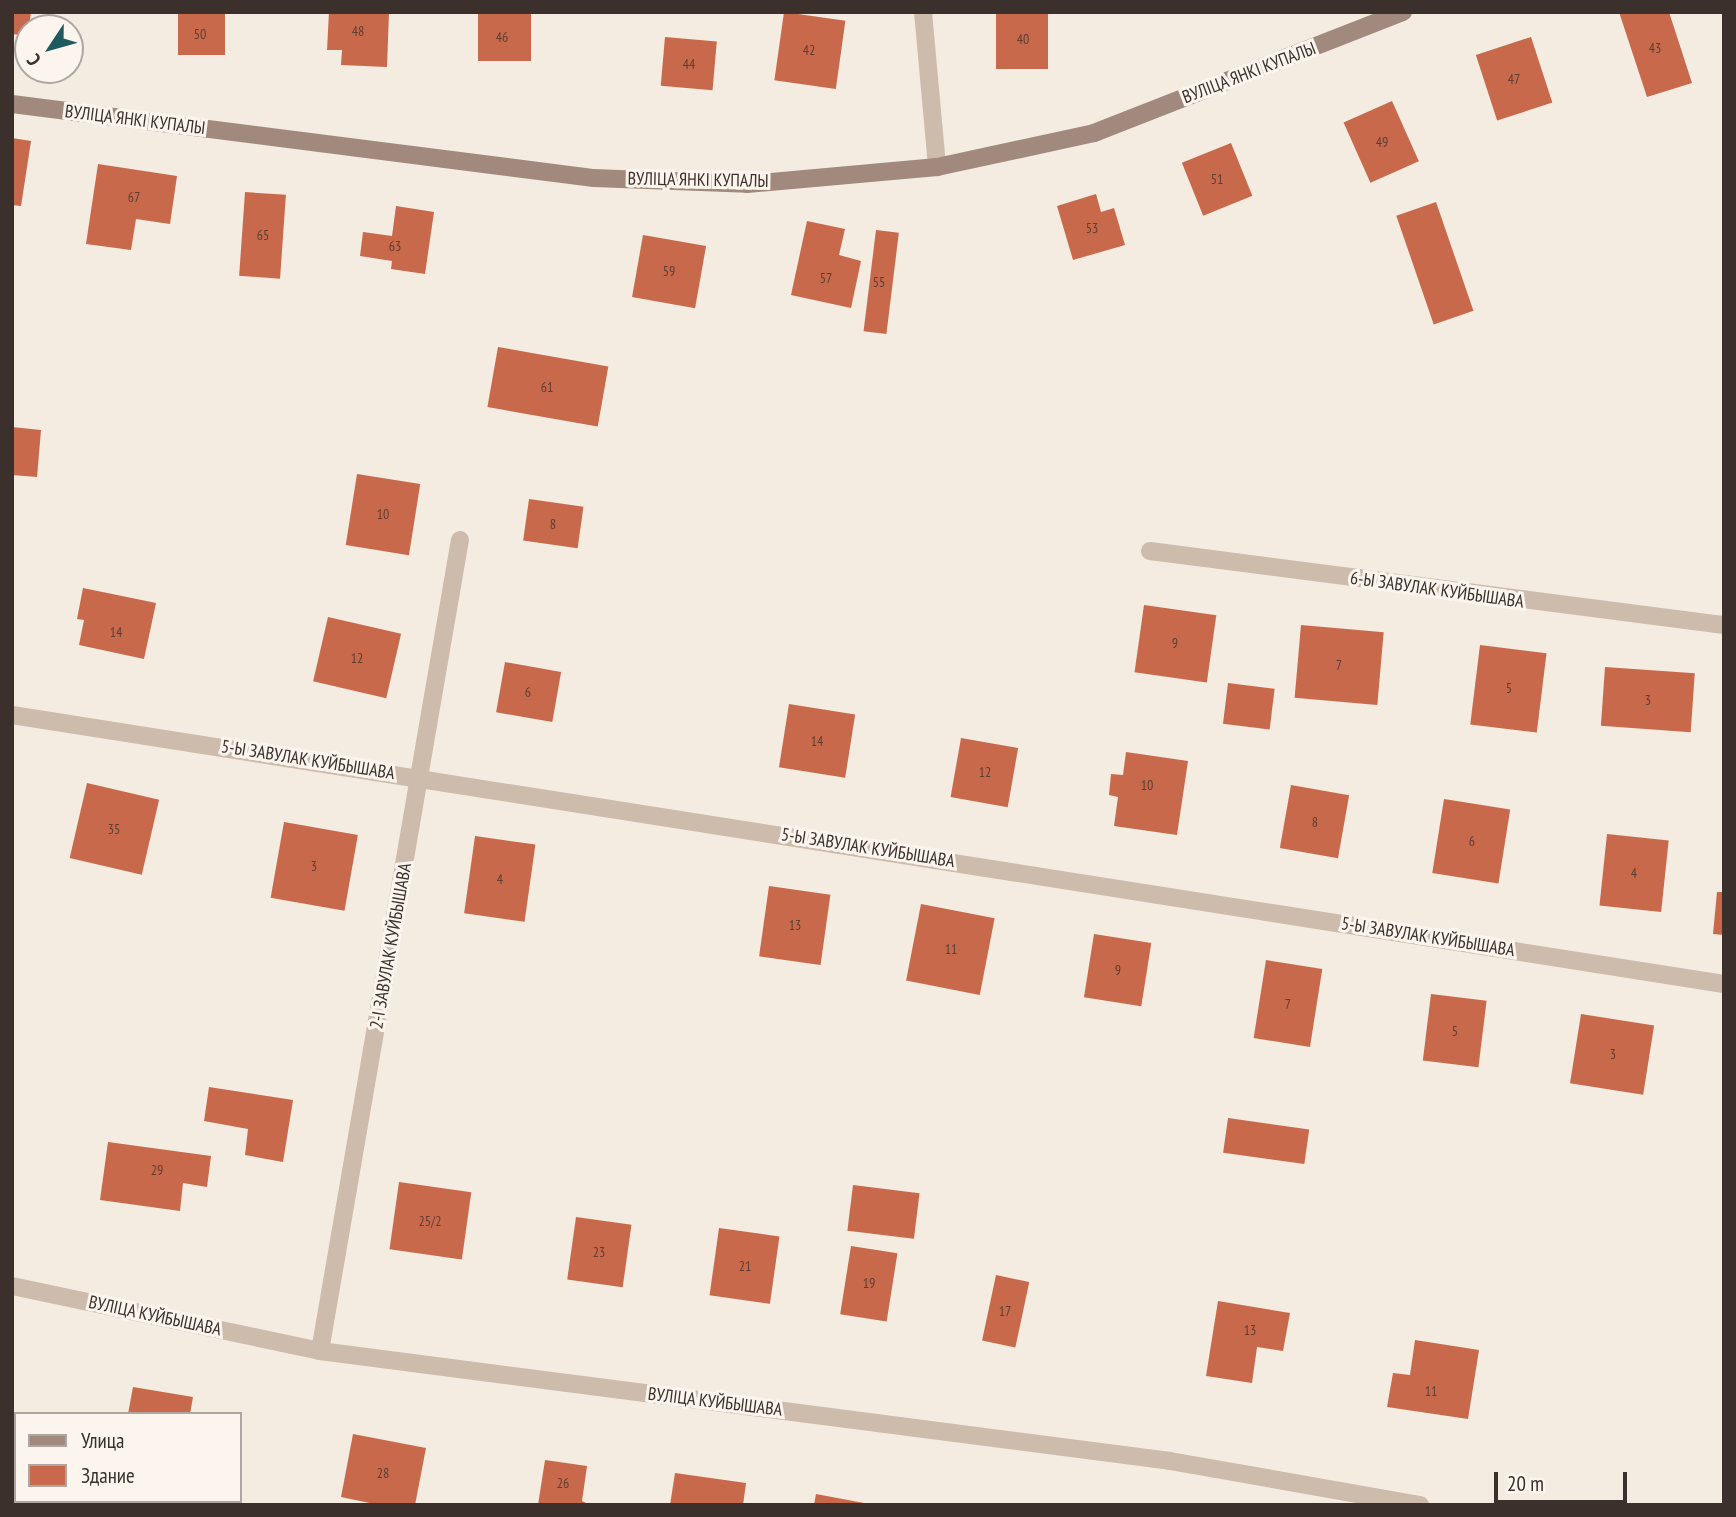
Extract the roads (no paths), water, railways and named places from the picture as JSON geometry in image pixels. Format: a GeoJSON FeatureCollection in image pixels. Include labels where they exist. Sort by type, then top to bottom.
{"type":"FeatureCollection","features":[{"type":"Feature","properties":{"kind":"street"},"geometry":{"type":"LineString","coordinates":[[923,12],[937,167]]}},
{"type":"Feature","properties":{"kind":"street","name":"ВУЛІЦА ЯНКІ КУПАЛЫ"},"geometry":{"type":"LineString","coordinates":[[12,104],[594,178],[747,184],[937,167],[1094,133],[1403,12]]}},
{"type":"Feature","properties":{"kind":"street","name":"2-І ЗАВУЛАК КУЙБЫШАВА"},"geometry":{"type":"LineString","coordinates":[[320,1351],[460,540]]}},
{"type":"Feature","properties":{"kind":"street","name":"6-Ы ЗАВУЛАК КУЙБЫШАВА"},"geometry":{"type":"LineString","coordinates":[[1150,551],[1724,625]]}},
{"type":"Feature","properties":{"kind":"street","name":"5-Ы ЗАВУЛАК КУЙБЫШАВА"},"geometry":{"type":"LineString","coordinates":[[12,715],[421,777],[1724,984]]}},
{"type":"Feature","properties":{"kind":"street","name":"ВУЛІЦА КУЙБЫШАВА"},"geometry":{"type":"LineString","coordinates":[[12,1286],[320,1351],[1171,1461],[1420,1505]]}}]}
